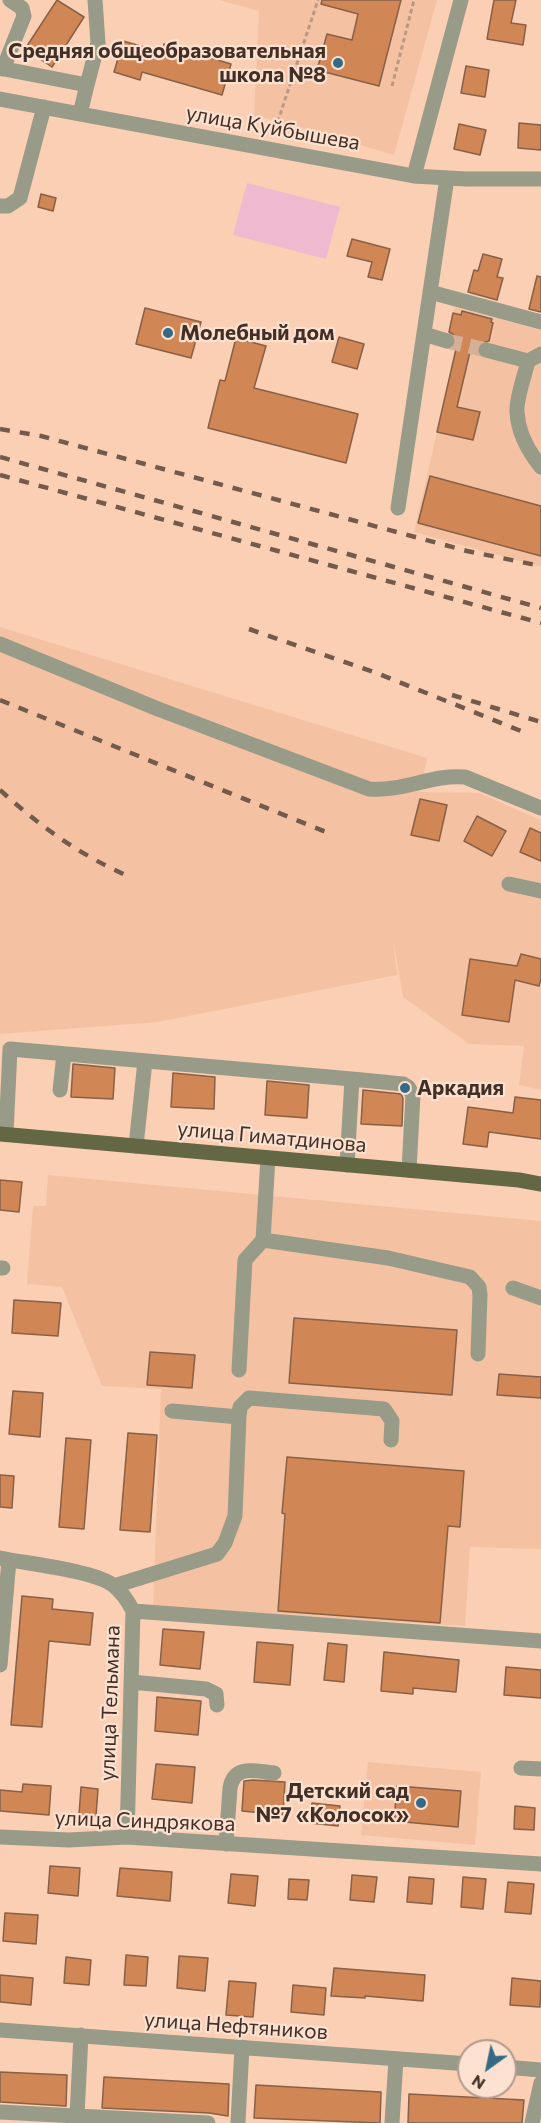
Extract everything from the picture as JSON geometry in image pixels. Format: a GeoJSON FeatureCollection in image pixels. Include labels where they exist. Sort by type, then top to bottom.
{"type":"FeatureCollection","features":[{"type":"Feature","properties":{"kind":"main road","name":"улица Гиматдинова"},"geometry":{"type":"LineString","coordinates":[[3,1134],[541,1184]]}},
{"type":"Feature","properties":{"kind":"street"},"geometry":{"type":"LineString","coordinates":[[0,11],[4,0]]}},
{"type":"Feature","properties":{"kind":"street"},"geometry":{"type":"LineString","coordinates":[[10,0],[22,8],[24,16],[2,69],[87,85]]}},
{"type":"Feature","properties":{"kind":"street"},"geometry":{"type":"LineString","coordinates":[[80,114],[98,43],[95,0]]}},
{"type":"Feature","properties":{"kind":"street"},"geometry":{"type":"LineString","coordinates":[[414,176],[462,0]]}},
{"type":"Feature","properties":{"kind":"street","name":"улица Куйбышева"},"geometry":{"type":"LineString","coordinates":[[0,99],[414,176],[541,179]]}},
{"type":"Feature","properties":{"kind":"street"},"geometry":{"type":"LineString","coordinates":[[0,206],[8,206],[20,198],[44,107]]}},
{"type":"Feature","properties":{"kind":"street"},"geometry":{"type":"LineString","coordinates":[[398,508],[447,178]]}},
{"type":"Feature","properties":{"kind":"street"},"geometry":{"type":"LineString","coordinates":[[430,291],[541,322]]}},
{"type":"Feature","properties":{"kind":"street"},"geometry":{"type":"LineString","coordinates":[[424,334],[447,340]]}},
{"type":"Feature","properties":{"kind":"street"},"geometry":{"type":"LineString","coordinates":[[486,350],[535,357],[517,410],[523,437],[533,457],[541,466]]}},
{"type":"Feature","properties":{"kind":"street"},"geometry":{"type":"LineString","coordinates":[[0,644],[158,709],[369,789],[398,789],[437,778],[465,777],[541,808]]}},
{"type":"Feature","properties":{"kind":"street"},"geometry":{"type":"LineString","coordinates":[[509,884],[541,891]]}},
{"type":"Feature","properties":{"kind":"street"},"geometry":{"type":"LineString","coordinates":[[3,1134],[10,1049],[352,1079],[403,1084],[411,1090],[408,1170]]}},
{"type":"Feature","properties":{"kind":"street"},"geometry":{"type":"LineString","coordinates":[[60,1090],[64,1054]]}},
{"type":"Feature","properties":{"kind":"street"},"geometry":{"type":"LineString","coordinates":[[136,1146],[145,1061]]}},
{"type":"Feature","properties":{"kind":"street"},"geometry":{"type":"LineString","coordinates":[[347,1165],[352,1079]]}},
{"type":"Feature","properties":{"kind":"street"},"geometry":{"type":"LineString","coordinates":[[239,1370],[245,1260],[263,1240],[268,1158]]}},
{"type":"Feature","properties":{"kind":"street"},"geometry":{"type":"LineString","coordinates":[[263,1240],[388,1258],[470,1277],[479,1287],[480,1295],[478,1354]]}},
{"type":"Feature","properties":{"kind":"street"},"geometry":{"type":"LineString","coordinates":[[513,1288],[541,1298]]}},
{"type":"Feature","properties":{"kind":"street"},"geometry":{"type":"LineString","coordinates":[[0,1665],[4,1559],[98,1577],[114,1586],[217,1554],[225,1543],[235,1516],[238,1417],[240,1407],[249,1398],[384,1409],[392,1421],[391,1440]]}},
{"type":"Feature","properties":{"kind":"street"},"geometry":{"type":"LineString","coordinates":[[172,1411],[238,1417]]}},
{"type":"Feature","properties":{"kind":"street","name":"улица Тельмана"},"geometry":{"type":"LineString","coordinates":[[114,1586],[125,1596],[133,1611],[127,1837]]}},
{"type":"Feature","properties":{"kind":"street"},"geometry":{"type":"LineString","coordinates":[[133,1611],[541,1641]]}},
{"type":"Feature","properties":{"kind":"street"},"geometry":{"type":"LineString","coordinates":[[131,1682],[206,1689],[216,1694],[217,1705]]}},
{"type":"Feature","properties":{"kind":"street"},"geometry":{"type":"LineString","coordinates":[[521,1768],[541,1769]]}},
{"type":"Feature","properties":{"kind":"street"},"geometry":{"type":"LineString","coordinates":[[226,1844],[231,1781],[242,1770],[274,1773]]}},
{"type":"Feature","properties":{"kind":"street","name":"улица Синдрякова"},"geometry":{"type":"LineString","coordinates":[[0,1837],[69,1840],[127,1837],[541,1864]]}},
{"type":"Feature","properties":{"kind":"street","name":"улица Нефтяников"},"geometry":{"type":"LineString","coordinates":[[0,2031],[457,2063]]}},
{"type":"Feature","properties":{"kind":"street"},"geometry":{"type":"LineString","coordinates":[[77,2116],[81,2035]]}},
{"type":"Feature","properties":{"kind":"street"},"geometry":{"type":"LineString","coordinates":[[238,2123],[242,2047]]}},
{"type":"Feature","properties":{"kind":"street"},"geometry":{"type":"LineString","coordinates":[[392,2123],[396,2058]]}},
{"type":"Feature","properties":{"kind":"street"},"geometry":{"type":"LineString","coordinates":[[517,2068],[541,2070]]}},
{"type":"Feature","properties":{"kind":"street"},"geometry":{"type":"LineString","coordinates":[[532,2123],[541,2083]]}},
{"type":"Feature","properties":{"kind":"street"},"geometry":{"type":"LineString","coordinates":[[0,2112],[208,2123]]}},
{"type":"Feature","properties":{"kind":"path"},"geometry":{"type":"LineString","coordinates":[[269,149],[318,0]]}},
{"type":"Feature","properties":{"kind":"path"},"geometry":{"type":"LineString","coordinates":[[392,86],[414,0]]}},
{"type":"Feature","properties":{"kind":"shaded area","name":"Средняя общеобразовательная школа №8"},"geometry":{"type":"Polygon","coordinates":[[[219,0],[437,0],[394,155],[254,116],[259,11],[219,0]]]}},
{"type":"Feature","properties":{"kind":"shaded area"},"geometry":{"type":"Polygon","coordinates":[[[247,183],[340,207],[326,259],[233,235],[247,183]]]}},
{"type":"Feature","properties":{"kind":"shaded area"},"geometry":{"type":"Polygon","coordinates":[[[455,307],[541,330],[541,567],[414,532],[456,349],[446,346],[455,307]]]}},
{"type":"Feature","properties":{"kind":"shaded area"},"geometry":{"type":"Polygon","coordinates":[[[0,627],[427,758],[420,792],[479,793],[541,820],[541,1090],[519,1085],[524,1046],[469,1044],[403,997],[393,939],[397,975],[158,1022],[0,1034],[0,627]]]}},
{"type":"Feature","properties":{"kind":"shaded area"},"geometry":{"type":"Polygon","coordinates":[[[48,1175],[541,1221],[541,1549],[470,1547],[465,1626],[153,1608],[161,1389],[102,1386],[62,1287],[27,1284],[33,1206],[46,1206],[48,1175]]]}},
{"type":"Feature","properties":{"kind":"shaded area","name":"Детский сад №7 «Колосок»"},"geometry":{"type":"Polygon","coordinates":[[[368,1762],[481,1772],[475,1845],[361,1835],[368,1762]]]}},
{"type":"Feature","properties":{"kind":"building"},"geometry":{"type":"Polygon","coordinates":[[[57,0],[84,17],[52,67],[25,49],[57,0]]]}},
{"type":"Feature","properties":{"kind":"building"},"geometry":{"type":"Polygon","coordinates":[[[322,0],[401,0],[379,86],[317,70],[327,34],[352,40],[358,14],[321,4],[322,0]]]}},
{"type":"Feature","properties":{"kind":"building"},"geometry":{"type":"Polygon","coordinates":[[[494,0],[516,0],[511,23],[526,25],[523,45],[487,39],[494,0]]]}},
{"type":"Feature","properties":{"kind":"building"},"geometry":{"type":"Polygon","coordinates":[[[123,41],[162,52],[164,44],[231,64],[222,95],[142,72],[140,80],[114,72],[123,41]]]}},
{"type":"Feature","properties":{"kind":"building"},"geometry":{"type":"Polygon","coordinates":[[[466,66],[489,70],[485,97],[461,93],[466,66]]]}},
{"type":"Feature","properties":{"kind":"building"},"geometry":{"type":"Polygon","coordinates":[[[519,123],[541,125],[541,150],[518,148],[519,123]]]}},
{"type":"Feature","properties":{"kind":"building"},"geometry":{"type":"Polygon","coordinates":[[[459,124],[486,130],[480,155],[454,149],[459,124]]]}},
{"type":"Feature","properties":{"kind":"building"},"geometry":{"type":"Polygon","coordinates":[[[41,194],[56,198],[53,211],[38,207],[41,194]]]}},
{"type":"Feature","properties":{"kind":"building"},"geometry":{"type":"Polygon","coordinates":[[[352,239],[390,249],[382,280],[368,277],[372,262],[347,256],[352,239]]]}},
{"type":"Feature","properties":{"kind":"building"},"geometry":{"type":"Polygon","coordinates":[[[483,254],[502,259],[497,277],[503,278],[497,300],[468,292],[474,270],[478,271],[483,254]]]}},
{"type":"Feature","properties":{"kind":"building"},"geometry":{"type":"Polygon","coordinates":[[[537,276],[541,277],[541,312],[529,309],[537,276]]]}},
{"type":"Feature","properties":{"kind":"building","name":"Молебный дом"},"geometry":{"type":"Polygon","coordinates":[[[145,308],[201,322],[191,358],[136,344],[145,308]]]}},
{"type":"Feature","properties":{"kind":"building"},"geometry":{"type":"Polygon","coordinates":[[[462,311],[492,319],[493,323],[489,341],[479,344],[477,353],[470,352],[457,407],[480,412],[473,440],[437,432],[456,349],[454,348],[456,343],[454,335],[449,332],[453,313],[461,315],[462,311]]]}},
{"type":"Feature","properties":{"kind":"building"},"geometry":{"type":"Polygon","coordinates":[[[339,337],[364,344],[357,369],[332,362],[339,337]]]}},
{"type":"Feature","properties":{"kind":"building"},"geometry":{"type":"Polygon","coordinates":[[[236,338],[266,346],[254,388],[358,414],[346,463],[208,428],[220,380],[225,381],[236,338]]]}},
{"type":"Feature","properties":{"kind":"building"},"geometry":{"type":"Polygon","coordinates":[[[430,476],[541,506],[541,556],[418,523],[430,476]]]}},
{"type":"Feature","properties":{"kind":"building"},"geometry":{"type":"Polygon","coordinates":[[[420,799],[447,805],[439,841],[411,835],[420,799]]]}},
{"type":"Feature","properties":{"kind":"building"},"geometry":{"type":"Polygon","coordinates":[[[477,816],[506,831],[492,856],[464,841],[477,816]]]}},
{"type":"Feature","properties":{"kind":"building"},"geometry":{"type":"Polygon","coordinates":[[[530,828],[541,833],[541,861],[520,852],[530,828]]]}},
{"type":"Feature","properties":{"kind":"building"},"geometry":{"type":"Polygon","coordinates":[[[521,954],[541,959],[541,979],[539,986],[515,980],[509,1022],[462,1015],[470,959],[517,966],[521,954]]]}},
{"type":"Feature","properties":{"kind":"building"},"geometry":{"type":"Polygon","coordinates":[[[73,1064],[115,1068],[113,1099],[71,1097],[73,1064]]]}},
{"type":"Feature","properties":{"kind":"building"},"geometry":{"type":"Polygon","coordinates":[[[173,1073],[215,1077],[214,1109],[171,1107],[173,1073]]]}},
{"type":"Feature","properties":{"kind":"building"},"geometry":{"type":"Polygon","coordinates":[[[267,1081],[309,1085],[307,1118],[265,1115],[267,1081]]]}},
{"type":"Feature","properties":{"kind":"building"},"geometry":{"type":"Polygon","coordinates":[[[363,1090],[401,1094],[403,1098],[402,1126],[361,1124],[363,1090]]]}},
{"type":"Feature","properties":{"kind":"building"},"geometry":{"type":"Polygon","coordinates":[[[515,1097],[541,1100],[541,1139],[489,1132],[487,1147],[463,1144],[468,1107],[513,1113],[515,1097]]]}},
{"type":"Feature","properties":{"kind":"building"},"geometry":{"type":"Polygon","coordinates":[[[0,1180],[22,1182],[19,1212],[0,1210],[0,1180]]]}},
{"type":"Feature","properties":{"kind":"building"},"geometry":{"type":"Polygon","coordinates":[[[14,1300],[61,1303],[58,1336],[12,1333],[14,1300]]]}},
{"type":"Feature","properties":{"kind":"building"},"geometry":{"type":"Polygon","coordinates":[[[294,1318],[457,1330],[452,1395],[289,1383],[294,1318]]]}},
{"type":"Feature","properties":{"kind":"building"},"geometry":{"type":"Polygon","coordinates":[[[150,1352],[195,1355],[192,1388],[147,1385],[150,1352]]]}},
{"type":"Feature","properties":{"kind":"building"},"geometry":{"type":"Polygon","coordinates":[[[499,1374],[541,1377],[541,1398],[497,1395],[499,1374]]]}},
{"type":"Feature","properties":{"kind":"building"},"geometry":{"type":"Polygon","coordinates":[[[13,1391],[43,1393],[40,1437],[9,1434],[13,1391]]]}},
{"type":"Feature","properties":{"kind":"building"},"geometry":{"type":"Polygon","coordinates":[[[128,1433],[157,1435],[150,1532],[120,1530],[128,1433]]]}},
{"type":"Feature","properties":{"kind":"building"},"geometry":{"type":"Polygon","coordinates":[[[66,1438],[91,1440],[84,1529],[59,1527],[66,1438]]]}},
{"type":"Feature","properties":{"kind":"building"},"geometry":{"type":"Polygon","coordinates":[[[287,1457],[464,1471],[460,1527],[448,1526],[440,1623],[278,1611],[287,1457]]]}},
{"type":"Feature","properties":{"kind":"building"},"geometry":{"type":"Polygon","coordinates":[[[0,1475],[14,1476],[12,1508],[0,1507],[0,1475]]]}},
{"type":"Feature","properties":{"kind":"building"},"geometry":{"type":"Polygon","coordinates":[[[22,1596],[53,1599],[52,1609],[93,1613],[90,1645],[49,1641],[42,1727],[11,1725],[22,1596]]]}},
{"type":"Feature","properties":{"kind":"building"},"geometry":{"type":"Polygon","coordinates":[[[163,1629],[204,1632],[200,1669],[160,1665],[163,1629]]]}},
{"type":"Feature","properties":{"kind":"building"},"geometry":{"type":"Polygon","coordinates":[[[257,1642],[293,1645],[290,1685],[254,1682],[257,1642]]]}},
{"type":"Feature","properties":{"kind":"building"},"geometry":{"type":"Polygon","coordinates":[[[328,1643],[347,1645],[344,1682],[324,1680],[328,1643]]]}},
{"type":"Feature","properties":{"kind":"building"},"geometry":{"type":"Polygon","coordinates":[[[384,1652],[459,1660],[456,1692],[413,1688],[413,1694],[381,1691],[384,1652]]]}},
{"type":"Feature","properties":{"kind":"building"},"geometry":{"type":"Polygon","coordinates":[[[506,1667],[541,1670],[541,1698],[504,1695],[506,1667]]]}},
{"type":"Feature","properties":{"kind":"building"},"geometry":{"type":"Polygon","coordinates":[[[157,1697],[201,1701],[198,1735],[155,1731],[157,1697]]]}},
{"type":"Feature","properties":{"kind":"building"},"geometry":{"type":"Polygon","coordinates":[[[156,1764],[195,1767],[192,1803],[152,1799],[156,1764]]]}},
{"type":"Feature","properties":{"kind":"building"},"geometry":{"type":"Polygon","coordinates":[[[244,1781],[285,1782],[283,1815],[242,1811],[244,1781]]]}},
{"type":"Feature","properties":{"kind":"building"},"geometry":{"type":"Polygon","coordinates":[[[23,1784],[51,1786],[49,1815],[0,1811],[0,1790],[22,1792],[23,1784]]]}},
{"type":"Feature","properties":{"kind":"building"},"geometry":{"type":"Polygon","coordinates":[[[397,1786],[461,1791],[458,1827],[394,1821],[397,1786]]]}},
{"type":"Feature","properties":{"kind":"building"},"geometry":{"type":"Polygon","coordinates":[[[81,1787],[98,1789],[96,1816],[79,1815],[81,1787]]]}},
{"type":"Feature","properties":{"kind":"building"},"geometry":{"type":"Polygon","coordinates":[[[312,1803],[340,1806],[338,1826],[310,1823],[312,1803]]]}},
{"type":"Feature","properties":{"kind":"building"},"geometry":{"type":"Polygon","coordinates":[[[515,1806],[535,1808],[534,1830],[514,1829],[515,1806]]]}},
{"type":"Feature","properties":{"kind":"building"},"geometry":{"type":"Polygon","coordinates":[[[50,1866],[80,1868],[78,1896],[48,1893],[50,1866]]]}},
{"type":"Feature","properties":{"kind":"building"},"geometry":{"type":"Polygon","coordinates":[[[120,1868],[172,1872],[170,1901],[117,1896],[120,1868]]]}},
{"type":"Feature","properties":{"kind":"building"},"geometry":{"type":"Polygon","coordinates":[[[231,1874],[258,1876],[255,1906],[228,1903],[231,1874]]]}},
{"type":"Feature","properties":{"kind":"building"},"geometry":{"type":"Polygon","coordinates":[[[352,1875],[377,1877],[374,1902],[350,1900],[352,1875]]]}},
{"type":"Feature","properties":{"kind":"building"},"geometry":{"type":"Polygon","coordinates":[[[409,1877],[434,1879],[432,1904],[407,1902],[409,1877]]]}},
{"type":"Feature","properties":{"kind":"building"},"geometry":{"type":"Polygon","coordinates":[[[463,1877],[486,1879],[483,1909],[461,1907],[463,1877]]]}},
{"type":"Feature","properties":{"kind":"building"},"geometry":{"type":"Polygon","coordinates":[[[289,1879],[309,1880],[307,1900],[288,1899],[289,1879]]]}},
{"type":"Feature","properties":{"kind":"building"},"geometry":{"type":"Polygon","coordinates":[[[508,1882],[534,1884],[531,1914],[505,1912],[508,1882]]]}},
{"type":"Feature","properties":{"kind":"building"},"geometry":{"type":"Polygon","coordinates":[[[5,1913],[38,1915],[36,1944],[3,1941],[5,1913]]]}},
{"type":"Feature","properties":{"kind":"building"},"geometry":{"type":"Polygon","coordinates":[[[126,1955],[148,1957],[146,1986],[124,1985],[126,1955]]]}},
{"type":"Feature","properties":{"kind":"building"},"geometry":{"type":"Polygon","coordinates":[[[179,1956],[208,1958],[205,1991],[177,1988],[179,1956]]]}},
{"type":"Feature","properties":{"kind":"building"},"geometry":{"type":"Polygon","coordinates":[[[66,1957],[91,1960],[89,1985],[64,1983],[66,1957]]]}},
{"type":"Feature","properties":{"kind":"building"},"geometry":{"type":"Polygon","coordinates":[[[334,1968],[425,1975],[423,2001],[365,1996],[365,1998],[331,1996],[334,1968]]]}},
{"type":"Feature","properties":{"kind":"building"},"geometry":{"type":"Polygon","coordinates":[[[0,1975],[33,1978],[31,2005],[0,2002],[0,1975]]]}},
{"type":"Feature","properties":{"kind":"building"},"geometry":{"type":"Polygon","coordinates":[[[512,1978],[541,1981],[540,2007],[510,2005],[512,1978]]]}},
{"type":"Feature","properties":{"kind":"building"},"geometry":{"type":"Polygon","coordinates":[[[229,1981],[256,1983],[253,2017],[226,2015],[229,1981]]]}},
{"type":"Feature","properties":{"kind":"building"},"geometry":{"type":"Polygon","coordinates":[[[293,1985],[326,1988],[324,2015],[291,2012],[293,1985]]]}},
{"type":"Feature","properties":{"kind":"building"},"geometry":{"type":"Polygon","coordinates":[[[0,2072],[67,2075],[66,2106],[0,2102],[0,2072]]]}},
{"type":"Feature","properties":{"kind":"building"},"geometry":{"type":"Polygon","coordinates":[[[104,2077],[229,2084],[228,2116],[102,2108],[104,2077]]]}},
{"type":"Feature","properties":{"kind":"building"},"geometry":{"type":"Polygon","coordinates":[[[256,2085],[381,2092],[380,2123],[254,2118],[256,2085]]]}},
{"type":"Feature","properties":{"kind":"building"},"geometry":{"type":"Polygon","coordinates":[[[409,2094],[457,2097],[457,2099],[524,2100],[522,2123],[408,2123],[409,2094]]]}},
{"type":"Feature","properties":{"kind":"tunnel"},"geometry":{"type":"LineString","coordinates":[[447,341],[486,350]]}},
{"type":"Feature","properties":{"kind":"railway"},"geometry":{"type":"LineString","coordinates":[[0,429],[41,436],[467,551],[541,566]]}},
{"type":"Feature","properties":{"kind":"railway"},"geometry":{"type":"LineString","coordinates":[[0,457],[541,608]]}},
{"type":"Feature","properties":{"kind":"railway"},"geometry":{"type":"LineString","coordinates":[[0,475],[541,623]]}},
{"type":"Feature","properties":{"kind":"railway"},"geometry":{"type":"LineString","coordinates":[[249,629],[374,672],[526,733]]}},
{"type":"Feature","properties":{"kind":"railway"},"geometry":{"type":"LineString","coordinates":[[452,695],[541,722]]}},
{"type":"Feature","properties":{"kind":"railway"},"geometry":{"type":"LineString","coordinates":[[0,700],[331,834]]}},
{"type":"Feature","properties":{"kind":"railway"},"geometry":{"type":"LineString","coordinates":[[0,790],[62,840],[95,860],[132,878]]}},
{"type":"Feature","properties":{"kind":"place","name":"Средняя общеобразовательная школа №8"},"geometry":{"type":"Point","coordinates":[338,63]}},
{"type":"Feature","properties":{"kind":"place","name":"Молебный дом"},"geometry":{"type":"Point","coordinates":[168,333]}},
{"type":"Feature","properties":{"kind":"place","name":"Аркадия"},"geometry":{"type":"Point","coordinates":[405,1088]}},
{"type":"Feature","properties":{"kind":"place","name":"Детский сад №7 «Колосок»"},"geometry":{"type":"Point","coordinates":[421,1803]}}]}
